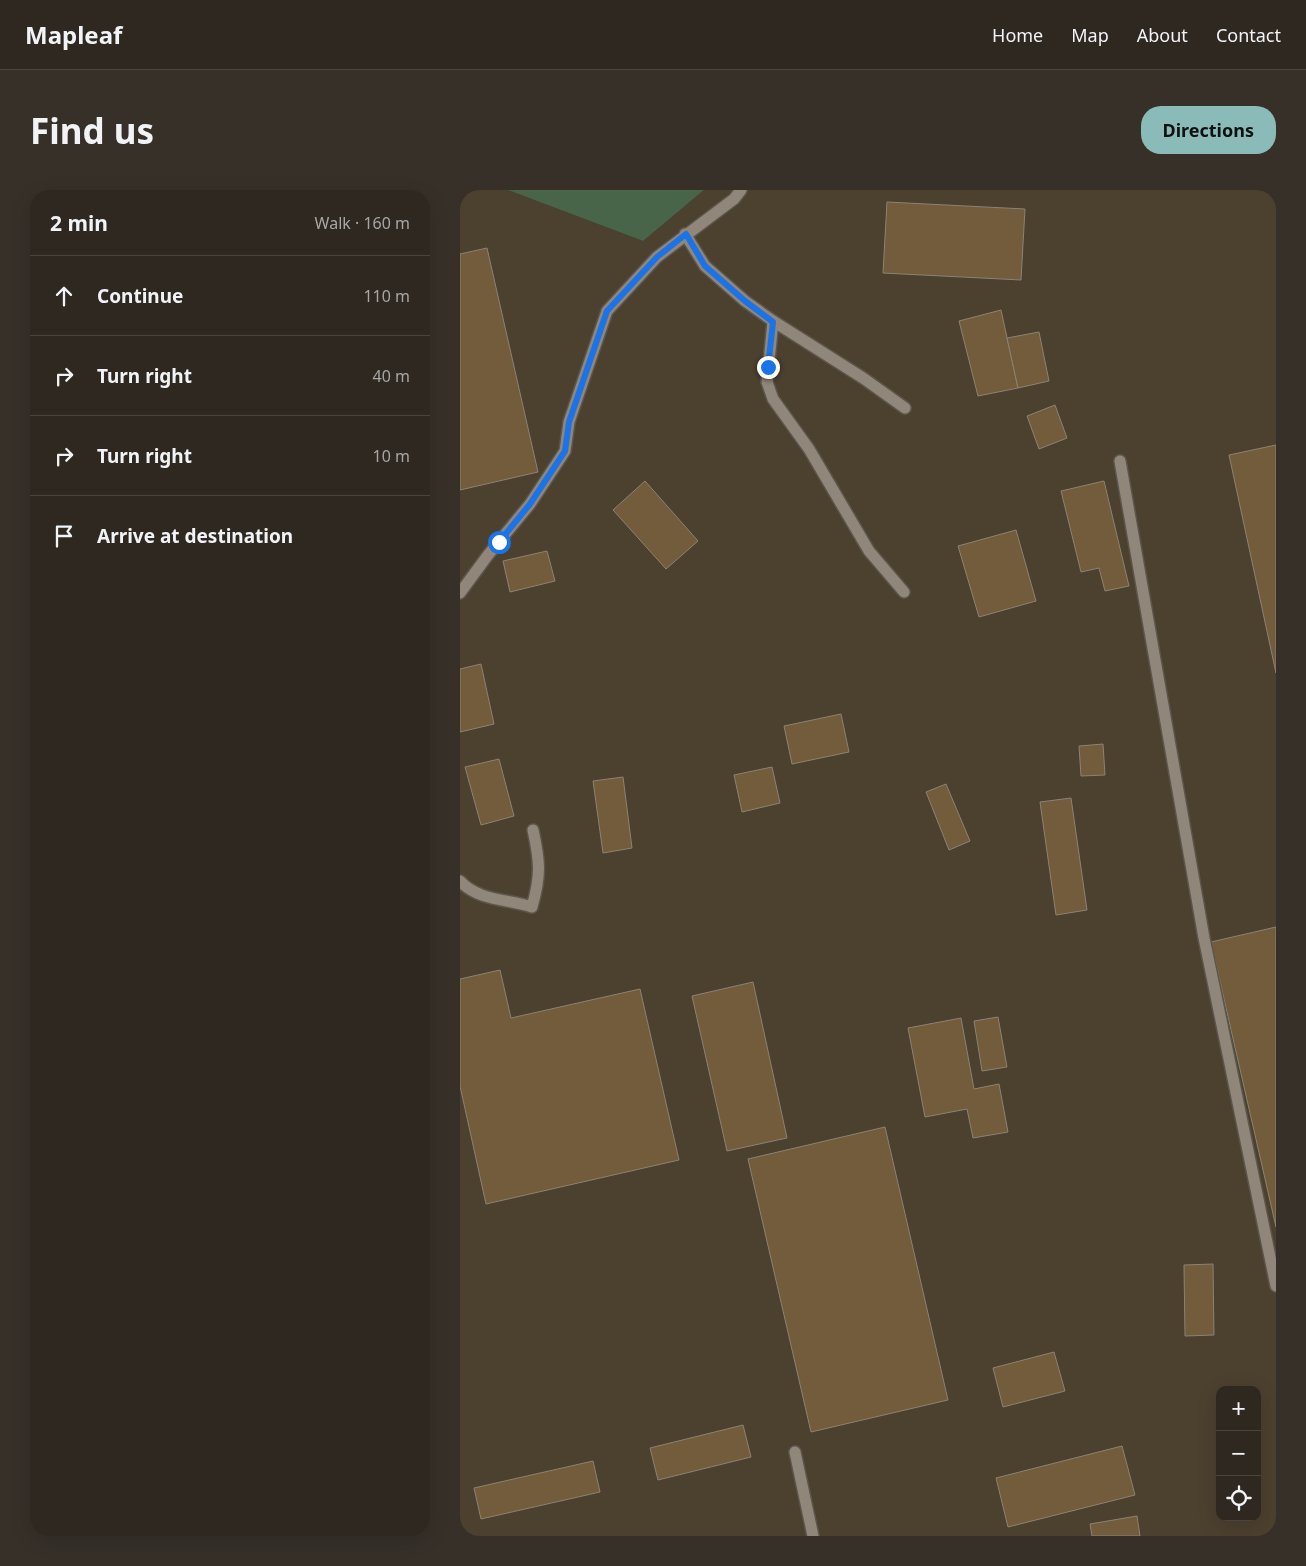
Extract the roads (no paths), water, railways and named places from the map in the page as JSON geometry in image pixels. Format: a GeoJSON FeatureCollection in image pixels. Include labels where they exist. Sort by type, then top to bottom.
{"type":"FeatureCollection","features":[{"type":"Feature","properties":{"kind":"lane"},"geometry":{"type":"LineString","coordinates":[[460,594],[488,554],[530,504],[565,451],[569,422],[607,311],[657,257],[734,199],[741,190]]}},
{"type":"Feature","properties":{"kind":"lane"},"geometry":{"type":"LineString","coordinates":[[686,234],[705,266],[745,301],[773,322],[863,378],[905,408]]}},
{"type":"Feature","properties":{"kind":"lane"},"geometry":{"type":"LineString","coordinates":[[773,322],[767,382],[773,399],[809,448],[869,551],[904,592]]}},
{"type":"Feature","properties":{"kind":"lane"},"geometry":{"type":"LineString","coordinates":[[1120,461],[1204,938],[1276,1286]]}},
{"type":"Feature","properties":{"kind":"lane"},"geometry":{"type":"LineString","coordinates":[[460,880],[464,885],[489,898],[518,902],[532,907],[539,883],[539,857],[533,830]]}},
{"type":"Feature","properties":{"kind":"lane"},"geometry":{"type":"LineString","coordinates":[[795,1452],[813,1536]]}}]}
